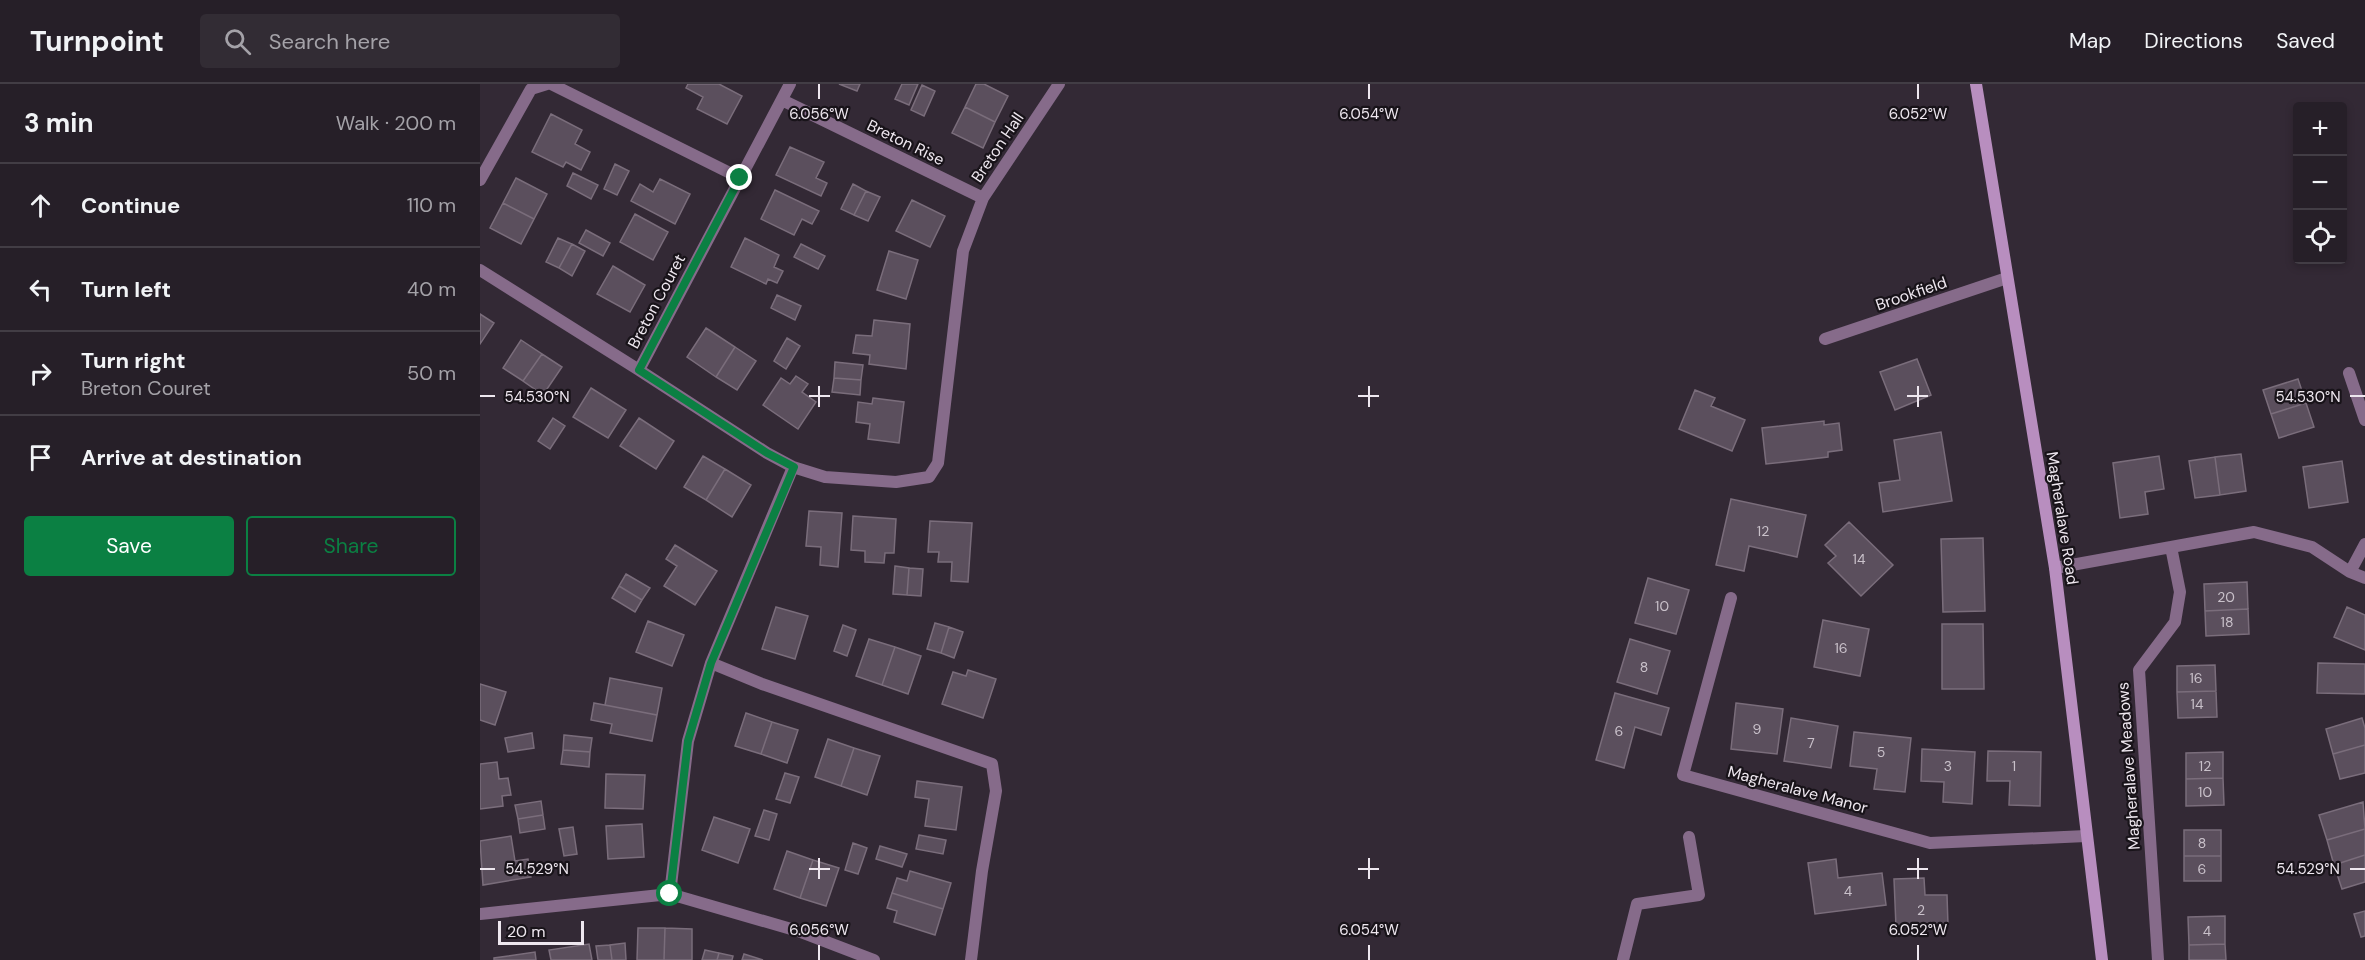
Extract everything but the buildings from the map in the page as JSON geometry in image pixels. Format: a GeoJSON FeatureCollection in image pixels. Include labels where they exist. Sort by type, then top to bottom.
{"type":"FeatureCollection","features":[{"type":"Feature","properties":{"kind":"street"},"geometry":{"type":"LineString","coordinates":[[480,180],[531,88],[549,84],[740,178]]}},
{"type":"Feature","properties":{"kind":"street","name":"Breton Couret"},"geometry":{"type":"LineString","coordinates":[[480,270],[639,370],[790,84]]}},
{"type":"Feature","properties":{"kind":"street","name":"Breton Hall"},"geometry":{"type":"LineString","coordinates":[[639,370],[767,453],[794,467],[825,477],[896,482],[929,477],[938,464],[963,251],[983,198],[1059,84]]}},
{"type":"Feature","properties":{"kind":"street","name":"Magheralave Road"},"geometry":{"type":"LineString","coordinates":[[1976,84],[2055,568],[2102,960]]}},
{"type":"Feature","properties":{"kind":"street","name":"Breton Rise"},"geometry":{"type":"LineString","coordinates":[[782,100],[983,198]]}},
{"type":"Feature","properties":{"kind":"street","name":"Brookfield"},"geometry":{"type":"LineString","coordinates":[[1825,339],[2007,278]]}},
{"type":"Feature","properties":{"kind":"street"},"geometry":{"type":"LineString","coordinates":[[2349,373],[2365,420]]}},
{"type":"Feature","properties":{"kind":"street"},"geometry":{"type":"LineString","coordinates":[[670,894],[688,741],[711,663],[794,467]]}},
{"type":"Feature","properties":{"kind":"street"},"geometry":{"type":"LineString","coordinates":[[2055,568],[2254,532],[2312,547],[2350,572],[2365,578]]}},
{"type":"Feature","properties":{"kind":"street"},"geometry":{"type":"LineString","coordinates":[[2350,572],[2365,544]]}},
{"type":"Feature","properties":{"kind":"street","name":"Magheralave Meadows"},"geometry":{"type":"LineString","coordinates":[[2158,960],[2139,670],[2175,622],[2180,592],[2171,547]]}},
{"type":"Feature","properties":{"kind":"street","name":"Magheralave Manor"},"geometry":{"type":"LineString","coordinates":[[1731,598],[1683,775],[1930,843],[2086,836]]}},
{"type":"Feature","properties":{"kind":"street"},"geometry":{"type":"LineString","coordinates":[[711,663],[762,684],[992,764],[996,791],[982,871],[971,960]]}},
{"type":"Feature","properties":{"kind":"street"},"geometry":{"type":"LineString","coordinates":[[1623,960],[1637,904],[1699,895],[1689,837]]}},
{"type":"Feature","properties":{"kind":"street"},"geometry":{"type":"LineString","coordinates":[[480,914],[670,894],[798,930],[874,960]]}},
{"type":"Feature","properties":{"kind":"route"},"geometry":{"type":"LineString","coordinates":[[670,894],[688,741],[711,663],[794,467],[767,453],[639,370],[740,178]]}}]}
